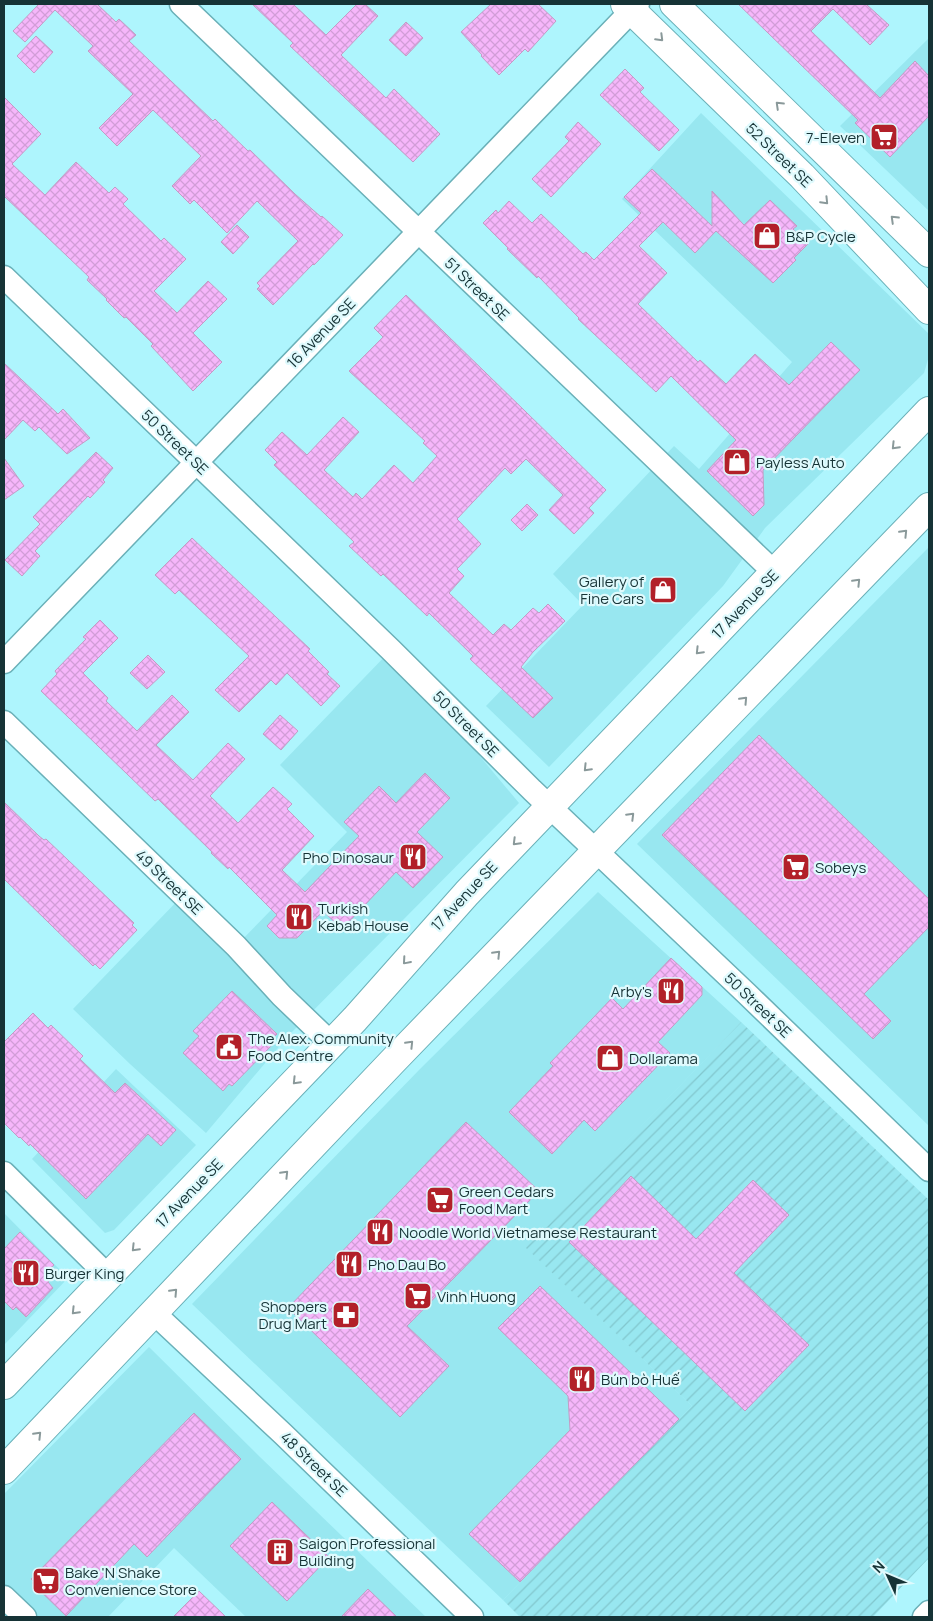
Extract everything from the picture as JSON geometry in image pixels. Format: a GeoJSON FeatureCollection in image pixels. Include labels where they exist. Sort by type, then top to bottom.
{"type":"FeatureCollection","features":[{"type":"Feature","properties":{"kind":"main road"},"geometry":{"type":"LineString","coordinates":[[674,4],[929,253]]}},
{"type":"Feature","properties":{"kind":"main road","name":"52 Street SE"},"geometry":{"type":"LineString","coordinates":[[632,6],[802,176],[929,310]]}},
{"type":"Feature","properties":{"kind":"main road","name":"17 Avenue SE"},"geometry":{"type":"LineString","coordinates":[[4,1385],[332,1044],[439,922],[929,411]]}},
{"type":"Feature","properties":{"kind":"main road"},"geometry":{"type":"LineString","coordinates":[[4,1470],[331,1126],[929,507]]}},
{"type":"Feature","properties":{"kind":"street","name":"51 Street SE"},"geometry":{"type":"LineString","coordinates":[[181,4],[774,572]]}},
{"type":"Feature","properties":{"kind":"street","name":"16 Avenue SE"},"geometry":{"type":"LineString","coordinates":[[4,662],[418,232],[632,6]]}},
{"type":"Feature","properties":{"kind":"street","name":"50 Street SE"},"geometry":{"type":"LineString","coordinates":[[4,277],[550,807],[929,1170]]}},
{"type":"Feature","properties":{"kind":"street","name":"49 Street SE"},"geometry":{"type":"LineString","coordinates":[[4,722],[236,946],[282,996],[332,1044]]}},
{"type":"Feature","properties":{"kind":"street"},"geometry":{"type":"LineString","coordinates":[[4,1172],[108,1276]]}},
{"type":"Feature","properties":{"kind":"street","name":"48 Street SE"},"geometry":{"type":"LineString","coordinates":[[154,1313],[276,1427],[472,1617]]}},
{"type":"Feature","properties":{"kind":"street"},"geometry":{"type":"LineString","coordinates":[[4,1597],[25,1617]]}},
{"type":"Feature","properties":{"kind":"street"},"geometry":{"type":"LineString","coordinates":[[924,1617],[929,1612]]}},
{"type":"Feature","properties":{"kind":"shaded area"},"geometry":{"type":"Polygon","coordinates":[[[929,38],[929,211],[840,126],[929,38]]]}},
{"type":"Feature","properties":{"kind":"shaded area"},"geometry":{"type":"Polygon","coordinates":[[[701,113],[929,334],[929,356],[924,373],[765,528],[723,586],[549,767],[486,706],[583,605],[553,574],[674,446],[699,469],[792,362],[622,199],[701,113]]]}},
{"type":"Feature","properties":{"kind":"shaded area"},"geometry":{"type":"Polygon","coordinates":[[[929,547],[929,1126],[637,844],[929,547]]]}},
{"type":"Feature","properties":{"kind":"shaded area"},"geometry":{"type":"Polygon","coordinates":[[[391,650],[519,803],[288,1036],[206,1133],[73,1009],[183,895],[236,946],[347,832],[280,765],[391,650]]]}},
{"type":"Feature","properties":{"kind":"shaded area"},"geometry":{"type":"Polygon","coordinates":[[[598,892],[741,1022],[526,1247],[692,1406],[503,1600],[192,1304],[420,1069],[598,892]]]}},
{"type":"Feature","properties":{"kind":"shaded area"},"geometry":{"type":"Polygon","coordinates":[[[741,1022],[929,1200],[929,1558],[873,1617],[520,1617],[503,1600],[692,1406],[525,1247],[741,1022]]]}},
{"type":"Feature","properties":{"kind":"shaded area"},"geometry":{"type":"Polygon","coordinates":[[[116,1069],[196,1145],[114,1230],[105,1233],[32,1159],[116,1069]]]}},
{"type":"Feature","properties":{"kind":"shaded area"},"geometry":{"type":"Polygon","coordinates":[[[4,1213],[68,1278],[4,1345],[4,1213]]]}},
{"type":"Feature","properties":{"kind":"shaded area"},"geometry":{"type":"Polygon","coordinates":[[[149,1347],[426,1617],[246,1617],[174,1548],[108,1617],[4,1617],[4,1494],[149,1347]]]}},
{"type":"Feature","properties":{"kind":"building"},"geometry":{"type":"Polygon","coordinates":[[[39,4],[97,4],[116,22],[119,19],[136,35],[129,41],[213,121],[215,119],[295,194],[343,235],[273,305],[257,289],[260,286],[257,283],[298,241],[257,201],[227,233],[194,200],[190,204],[172,186],[201,156],[153,110],[117,146],[99,128],[133,94],[88,51],[93,46],[55,10],[25,42],[13,31],[39,4]]]}},
{"type":"Feature","properties":{"kind":"building"},"geometry":{"type":"Polygon","coordinates":[[[252,4],[293,4],[326,35],[357,4],[365,4],[378,16],[341,55],[386,98],[394,89],[440,134],[413,162],[290,46],[293,43],[252,4]]]}},
{"type":"Feature","properties":{"kind":"building"},"geometry":{"type":"Polygon","coordinates":[[[491,4],[538,4],[556,21],[528,52],[525,49],[499,75],[461,32],[491,4]]]}},
{"type":"Feature","properties":{"kind":"building"},"geometry":{"type":"Polygon","coordinates":[[[738,4],[866,4],[889,25],[870,45],[833,9],[811,31],[880,98],[915,61],[929,76],[929,116],[890,157],[855,123],[858,120],[738,4]]]}},
{"type":"Feature","properties":{"kind":"building"},"geometry":{"type":"Polygon","coordinates":[[[406,22],[423,38],[406,56],[389,40],[406,22]]]}},
{"type":"Feature","properties":{"kind":"building"},"geometry":{"type":"Polygon","coordinates":[[[36,36],[53,52],[34,73],[17,56],[36,36]]]}},
{"type":"Feature","properties":{"kind":"building"},"geometry":{"type":"Polygon","coordinates":[[[625,69],[644,88],[640,92],[679,130],[659,151],[600,95],[625,69]]]}},
{"type":"Feature","properties":{"kind":"building"},"geometry":{"type":"Polygon","coordinates":[[[4,97],[41,134],[12,164],[45,195],[76,162],[109,193],[115,187],[128,199],[123,204],[161,241],[164,238],[186,259],[154,291],[177,313],[208,281],[227,299],[193,333],[222,362],[193,391],[151,346],[153,344],[126,317],[124,318],[87,280],[89,277],[4,196],[4,97]]]}},
{"type":"Feature","properties":{"kind":"building"},"geometry":{"type":"Polygon","coordinates":[[[578,122],[601,144],[551,197],[532,179],[569,141],[565,137],[578,122]]]}},
{"type":"Feature","properties":{"kind":"building"},"geometry":{"type":"Polygon","coordinates":[[[652,169],[712,226],[712,191],[744,225],[770,200],[797,226],[793,229],[808,244],[794,258],[796,260],[773,283],[716,231],[695,253],[663,222],[639,246],[667,273],[638,304],[698,362],[700,360],[726,384],[755,354],[789,385],[831,342],[860,370],[763,470],[764,505],[753,516],[707,471],[736,440],[671,376],[656,392],[578,319],[538,276],[537,278],[483,223],[496,210],[498,213],[509,201],[532,223],[541,214],[583,254],[586,252],[594,260],[641,213],[624,197],[652,169]]]}},
{"type":"Feature","properties":{"kind":"building"},"geometry":{"type":"Polygon","coordinates":[[[237,225],[249,237],[233,254],[221,242],[237,225]]]}},
{"type":"Feature","properties":{"kind":"building"},"geometry":{"type":"Polygon","coordinates":[[[406,295],[606,490],[589,508],[594,513],[574,534],[549,510],[563,495],[526,459],[511,474],[505,468],[457,519],[481,544],[457,569],[464,576],[449,593],[493,635],[504,624],[511,630],[533,608],[539,613],[548,604],[565,621],[533,652],[521,667],[553,698],[533,718],[470,659],[473,656],[429,613],[427,616],[383,574],[381,576],[349,546],[354,542],[274,465],[277,462],[265,450],[282,432],[307,455],[343,417],[359,432],[324,470],[353,497],[356,493],[362,499],[394,465],[413,483],[437,456],[423,443],[425,441],[349,371],[383,337],[374,328],[406,295]]]}},
{"type":"Feature","properties":{"kind":"building"},"geometry":{"type":"Polygon","coordinates":[[[4,363],[58,414],[63,409],[90,438],[67,454],[39,427],[35,431],[23,420],[4,440],[4,363]]]}},
{"type":"Feature","properties":{"kind":"building"},"geometry":{"type":"Polygon","coordinates":[[[96,452],[113,468],[103,480],[105,482],[90,498],[88,496],[35,551],[40,556],[22,576],[5,560],[40,524],[33,517],[96,452]]]}},
{"type":"Feature","properties":{"kind":"building"},"geometry":{"type":"Polygon","coordinates":[[[4,458],[24,486],[4,500],[4,458]]]}},
{"type":"Feature","properties":{"kind":"building"},"geometry":{"type":"Polygon","coordinates":[[[527,504],[538,515],[522,531],[511,520],[527,504]]]}},
{"type":"Feature","properties":{"kind":"building"},"geometry":{"type":"Polygon","coordinates":[[[192,538],[310,649],[308,651],[340,686],[321,706],[287,673],[276,685],[271,680],[239,712],[215,690],[249,656],[179,590],[175,594],[155,575],[192,538]]]}},
{"type":"Feature","properties":{"kind":"building"},"geometry":{"type":"Polygon","coordinates":[[[100,620],[118,638],[83,673],[108,698],[106,701],[137,731],[172,695],[189,712],[156,745],[193,780],[228,743],[245,759],[210,796],[238,823],[273,787],[292,804],[287,809],[314,836],[282,870],[305,892],[359,836],[344,822],[379,786],[396,803],[425,773],[450,798],[417,832],[443,857],[413,888],[396,872],[345,926],[343,924],[340,927],[323,911],[297,938],[279,938],[267,926],[277,915],[229,867],[228,869],[211,853],[158,799],[155,801],[41,691],[57,674],[55,671],[86,639],[83,637],[100,620]]]}},
{"type":"Feature","properties":{"kind":"building"},"geometry":{"type":"Polygon","coordinates":[[[148,655],[165,672],[147,689],[130,673],[148,655]]]}},
{"type":"Feature","properties":{"kind":"building"},"geometry":{"type":"Polygon","coordinates":[[[280,715],[298,731],[281,750],[263,734],[280,715]]]}},
{"type":"Feature","properties":{"kind":"building","name":"Sobeys"},"geometry":{"type":"Polygon","coordinates":[[[759,735],[929,899],[929,927],[864,994],[891,1021],[873,1039],[662,835],[759,735]]]}},
{"type":"Feature","properties":{"kind":"building"},"geometry":{"type":"Polygon","coordinates":[[[4,802],[39,836],[44,840],[46,839],[134,923],[132,925],[137,930],[100,969],[95,964],[93,966],[4,879],[4,802]]]}},
{"type":"Feature","properties":{"kind":"building"},"geometry":{"type":"Polygon","coordinates":[[[671,958],[702,987],[702,995],[658,1042],[670,1053],[595,1131],[584,1120],[552,1154],[509,1112],[553,1066],[550,1063],[612,998],[623,1009],[671,958]]]}},
{"type":"Feature","properties":{"kind":"building"},"geometry":{"type":"Polygon","coordinates":[[[232,991],[277,1034],[271,1040],[274,1043],[232,1086],[229,1084],[223,1091],[183,1053],[199,1036],[193,1031],[232,991]]]}},
{"type":"Feature","properties":{"kind":"building"},"geometry":{"type":"Polygon","coordinates":[[[33,1013],[48,1028],[51,1025],[83,1056],[80,1059],[115,1093],[125,1083],[176,1130],[161,1146],[148,1134],[86,1199],[30,1144],[29,1146],[19,1138],[4,1123],[4,1042],[33,1013]]]}},
{"type":"Feature","properties":{"kind":"building"},"geometry":{"type":"Polygon","coordinates":[[[466,1122],[539,1191],[407,1326],[449,1366],[400,1417],[288,1308],[466,1122]]]}},
{"type":"Feature","properties":{"kind":"building"},"geometry":{"type":"Polygon","coordinates":[[[631,1176],[696,1239],[753,1180],[789,1215],[734,1273],[809,1345],[745,1411],[569,1242],[631,1176]]]}},
{"type":"Feature","properties":{"kind":"building"},"geometry":{"type":"Polygon","coordinates":[[[20,1232],[54,1265],[48,1270],[54,1276],[48,1282],[53,1288],[26,1317],[16,1307],[13,1310],[4,1301],[4,1249],[20,1232]]]}},
{"type":"Feature","properties":{"kind":"building"},"geometry":{"type":"Polygon","coordinates":[[[540,1286],[679,1419],[520,1582],[469,1534],[570,1430],[568,1396],[498,1328],[540,1286]]]}},
{"type":"Feature","properties":{"kind":"building"},"geometry":{"type":"Polygon","coordinates":[[[194,1413],[241,1459],[147,1557],[134,1544],[66,1616],[32,1583],[34,1582],[31,1579],[194,1413]]]}},
{"type":"Feature","properties":{"kind":"building","name":"Saigon Professional Building"},"geometry":{"type":"Polygon","coordinates":[[[272,1502],[329,1557],[287,1601],[230,1546],[272,1502]]]}},
{"type":"Feature","properties":{"kind":"building"},"geometry":{"type":"Polygon","coordinates":[[[368,1589],[397,1617],[341,1617],[368,1589]]]}},
{"type":"Feature","properties":{"kind":"building"},"geometry":{"type":"Polygon","coordinates":[[[199,1591],[226,1617],[173,1617],[199,1591]]]}},
{"type":"Feature","properties":{"kind":"place","name":"7-Eleven"},"geometry":{"type":"Point","coordinates":[884,137]}},
{"type":"Feature","properties":{"kind":"place","name":"B&P Cycle"},"geometry":{"type":"Point","coordinates":[767,236]}},
{"type":"Feature","properties":{"kind":"place","name":"Payless Auto"},"geometry":{"type":"Point","coordinates":[737,462]}},
{"type":"Feature","properties":{"kind":"place","name":"Gallery of Fine Cars"},"geometry":{"type":"Point","coordinates":[663,590]}},
{"type":"Feature","properties":{"kind":"place","name":"Pho Dinosaur"},"geometry":{"type":"Point","coordinates":[413,857]}},
{"type":"Feature","properties":{"kind":"place","name":"Sobeys"},"geometry":{"type":"Point","coordinates":[796,867]}},
{"type":"Feature","properties":{"kind":"place","name":"Turkish Kebab House"},"geometry":{"type":"Point","coordinates":[299,917]}},
{"type":"Feature","properties":{"kind":"place","name":"Arby's"},"geometry":{"type":"Point","coordinates":[671,991]}},
{"type":"Feature","properties":{"kind":"place","name":"The Alex. Community Food Centre"},"geometry":{"type":"Point","coordinates":[229,1047]}},
{"type":"Feature","properties":{"kind":"place","name":"Dollarama"},"geometry":{"type":"Point","coordinates":[610,1058]}},
{"type":"Feature","properties":{"kind":"place","name":"Green Cedars Food Mart"},"geometry":{"type":"Point","coordinates":[440,1200]}},
{"type":"Feature","properties":{"kind":"place","name":"Noodle World Vietnamese Restaurant"},"geometry":{"type":"Point","coordinates":[380,1232]}},
{"type":"Feature","properties":{"kind":"place","name":"Pho Dau Bo"},"geometry":{"type":"Point","coordinates":[349,1264]}},
{"type":"Feature","properties":{"kind":"place","name":"Burger King"},"geometry":{"type":"Point","coordinates":[26,1273]}},
{"type":"Feature","properties":{"kind":"place","name":"Vinh Huong"},"geometry":{"type":"Point","coordinates":[418,1296]}},
{"type":"Feature","properties":{"kind":"place","name":"Shoppers Drug Mart"},"geometry":{"type":"Point","coordinates":[346,1315]}},
{"type":"Feature","properties":{"kind":"place","name":"Bún bò Huế"},"geometry":{"type":"Point","coordinates":[582,1379]}},
{"type":"Feature","properties":{"kind":"place","name":"Saigon Professional Building"},"geometry":{"type":"Point","coordinates":[280,1552]}},
{"type":"Feature","properties":{"kind":"place","name":"Bake 'N Shake Convenience Store"},"geometry":{"type":"Point","coordinates":[46,1581]}}]}
